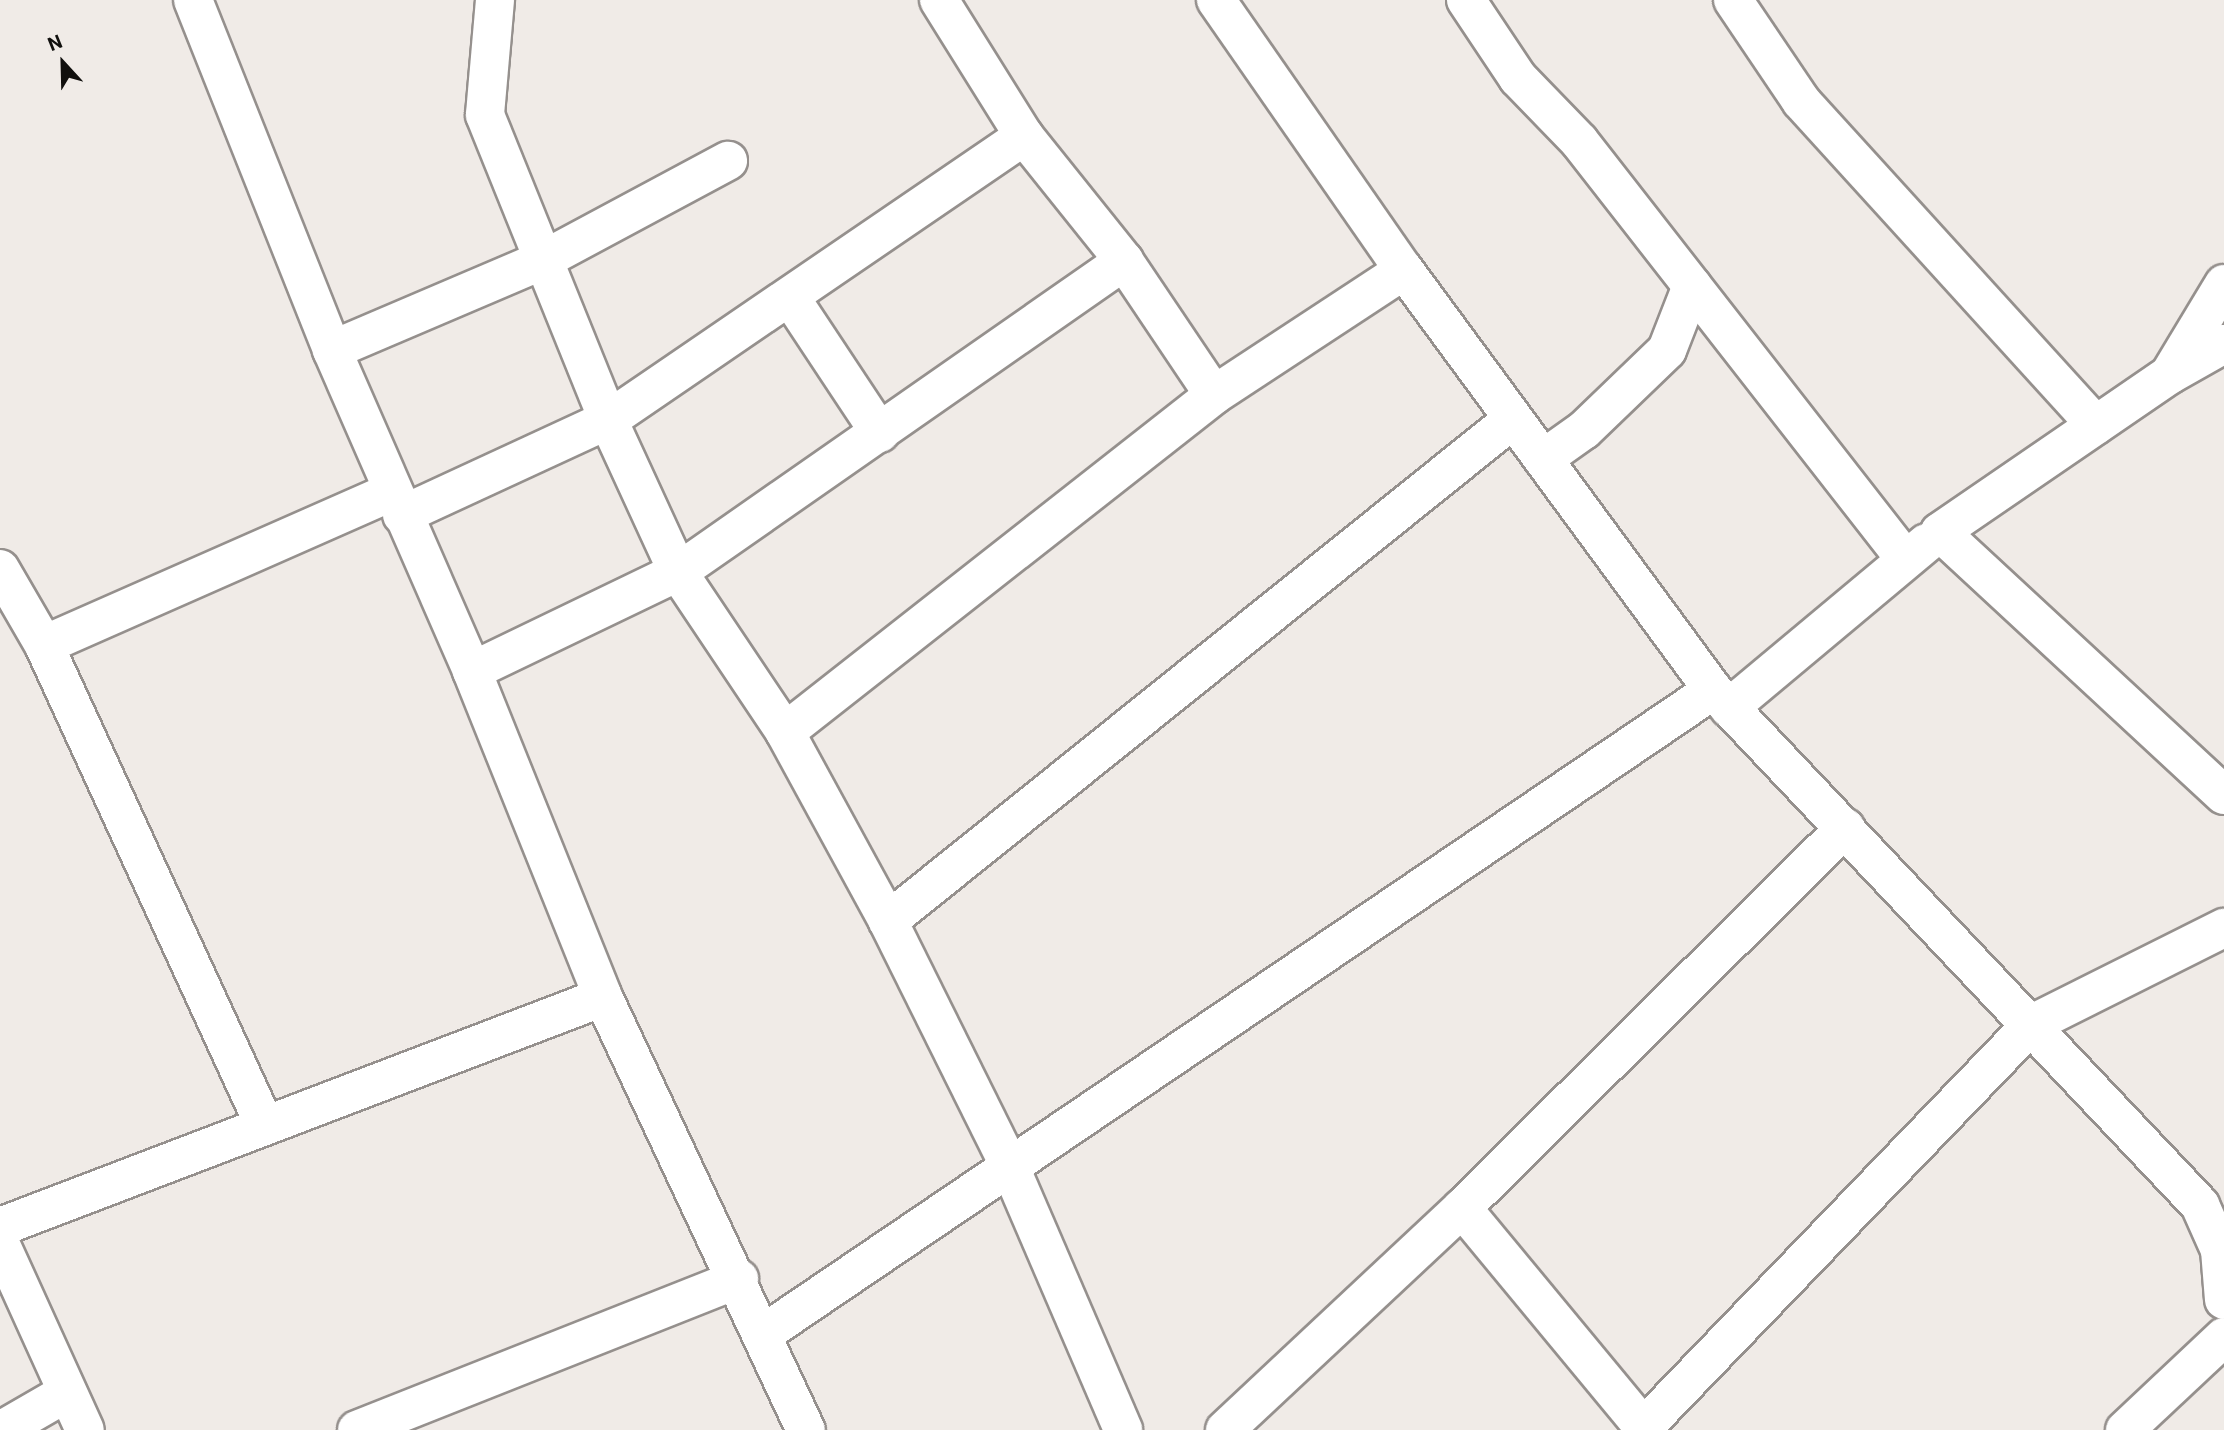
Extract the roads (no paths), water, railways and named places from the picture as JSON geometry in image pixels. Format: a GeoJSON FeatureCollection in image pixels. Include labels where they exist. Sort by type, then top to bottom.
{"type":"FeatureCollection","features":[{"type":"Feature","properties":{"kind":"street"},"geometry":{"type":"LineString","coordinates":[[193,0],[332,350],[472,671],[603,997],[739,1279],[806,1430]]}},
{"type":"Feature","properties":{"kind":"street"},"geometry":{"type":"LineString","coordinates":[[495,0],[485,115],[608,420],[678,572],[785,732],[888,921],[1010,1167],[1123,1430]]}},
{"type":"Feature","properties":{"kind":"street"},"geometry":{"type":"LineString","coordinates":[[939,0],[1024,136],[1124,261],[1214,395]]}},
{"type":"Feature","properties":{"kind":"street"},"geometry":{"type":"LineString","coordinates":[[1216,0],[1404,270],[1721,699],[2032,1024],[2200,1205],[2220,1250],[2224,1300]]}},
{"type":"Feature","properties":{"kind":"street"},"geometry":{"type":"LineString","coordinates":[[1733,0],[1801,101],[2096,425]]}},
{"type":"Feature","properties":{"kind":"street"},"geometry":{"type":"LineString","coordinates":[[1468,1],[1518,78],[1578,141],[1906,560]]}},
{"type":"Feature","properties":{"kind":"street"},"geometry":{"type":"LineString","coordinates":[[44,645],[608,420],[1024,136]]}},
{"type":"Feature","properties":{"kind":"street"},"geometry":{"type":"LineString","coordinates":[[332,350],[543,260],[728,161]]}},
{"type":"Feature","properties":{"kind":"street"},"geometry":{"type":"LineString","coordinates":[[472,671],[678,572],[1124,261]]}},
{"type":"Feature","properties":{"kind":"street"},"geometry":{"type":"LineString","coordinates":[[785,732],[1214,395],[1404,270]]}},
{"type":"Feature","properties":{"kind":"street"},"geometry":{"type":"LineString","coordinates":[[2169,375],[2224,284]]}},
{"type":"Feature","properties":{"kind":"street"},"geometry":{"type":"LineString","coordinates":[[1543,459],[1584,430],[1667,350],[1692,286]]}},
{"type":"Feature","properties":{"kind":"street"},"geometry":{"type":"LineString","coordinates":[[790,297],[880,433]]}},
{"type":"Feature","properties":{"kind":"street"},"geometry":{"type":"LineString","coordinates":[[763,1334],[1010,1167],[1721,699],[1940,532],[2169,375],[2224,344]]}},
{"type":"Feature","properties":{"kind":"street"},"geometry":{"type":"LineString","coordinates":[[888,921],[1513,419]]}},
{"type":"Feature","properties":{"kind":"street"},"geometry":{"type":"LineString","coordinates":[[1940,532],[2223,793]]}},
{"type":"Feature","properties":{"kind":"street"},"geometry":{"type":"LineString","coordinates":[[0,569],[44,645],[265,1126]]}},
{"type":"Feature","properties":{"kind":"street"},"geometry":{"type":"LineString","coordinates":[[1225,1430],[1462,1208],[1845,828]]}},
{"type":"Feature","properties":{"kind":"street"},"geometry":{"type":"LineString","coordinates":[[1462,1208],[1642,1429],[2032,1024],[2224,928]]}},
{"type":"Feature","properties":{"kind":"street"},"geometry":{"type":"LineString","coordinates":[[0,1227],[603,997]]}},
{"type":"Feature","properties":{"kind":"street"},"geometry":{"type":"LineString","coordinates":[[0,1244],[85,1430]]}},
{"type":"Feature","properties":{"kind":"street"},"geometry":{"type":"LineString","coordinates":[[357,1430],[739,1279]]}},
{"type":"Feature","properties":{"kind":"street"},"geometry":{"type":"LineString","coordinates":[[2125,1430],[2224,1337]]}},
{"type":"Feature","properties":{"kind":"street"},"geometry":{"type":"LineString","coordinates":[[2,1430],[66,1393]]}}]}
